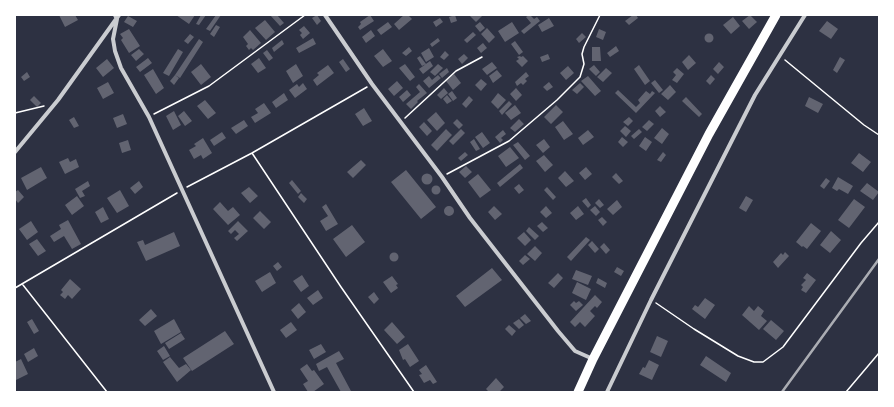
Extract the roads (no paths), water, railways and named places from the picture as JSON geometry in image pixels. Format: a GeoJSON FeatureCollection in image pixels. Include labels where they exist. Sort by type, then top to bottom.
{"type":"FeatureCollection","features":[{"type":"Feature","properties":{"kind":"highway"},"geometry":{"type":"LineString","coordinates":[[578,392],[592,359],[709,134],[776,15]]}},
{"type":"Feature","properties":{"kind":"street"},"geometry":{"type":"LineString","coordinates":[[325,15],[372,84],[442,177],[470,218],[575,351],[592,359]]}},
{"type":"Feature","properties":{"kind":"street"},"geometry":{"type":"LineString","coordinates":[[607,392],[651,300],[755,95],[805,15]]}},
{"type":"Feature","properties":{"kind":"street"},"geometry":{"type":"LineString","coordinates":[[15,152],[58,100],[117,16]]}},
{"type":"Feature","properties":{"kind":"street"},"geometry":{"type":"LineString","coordinates":[[117,16],[113,39],[115,51],[121,68],[149,117],[274,392]]}},
{"type":"Feature","properties":{"kind":"railway"},"geometry":{"type":"LineString","coordinates":[[782,392],[879,259]]}}]}
